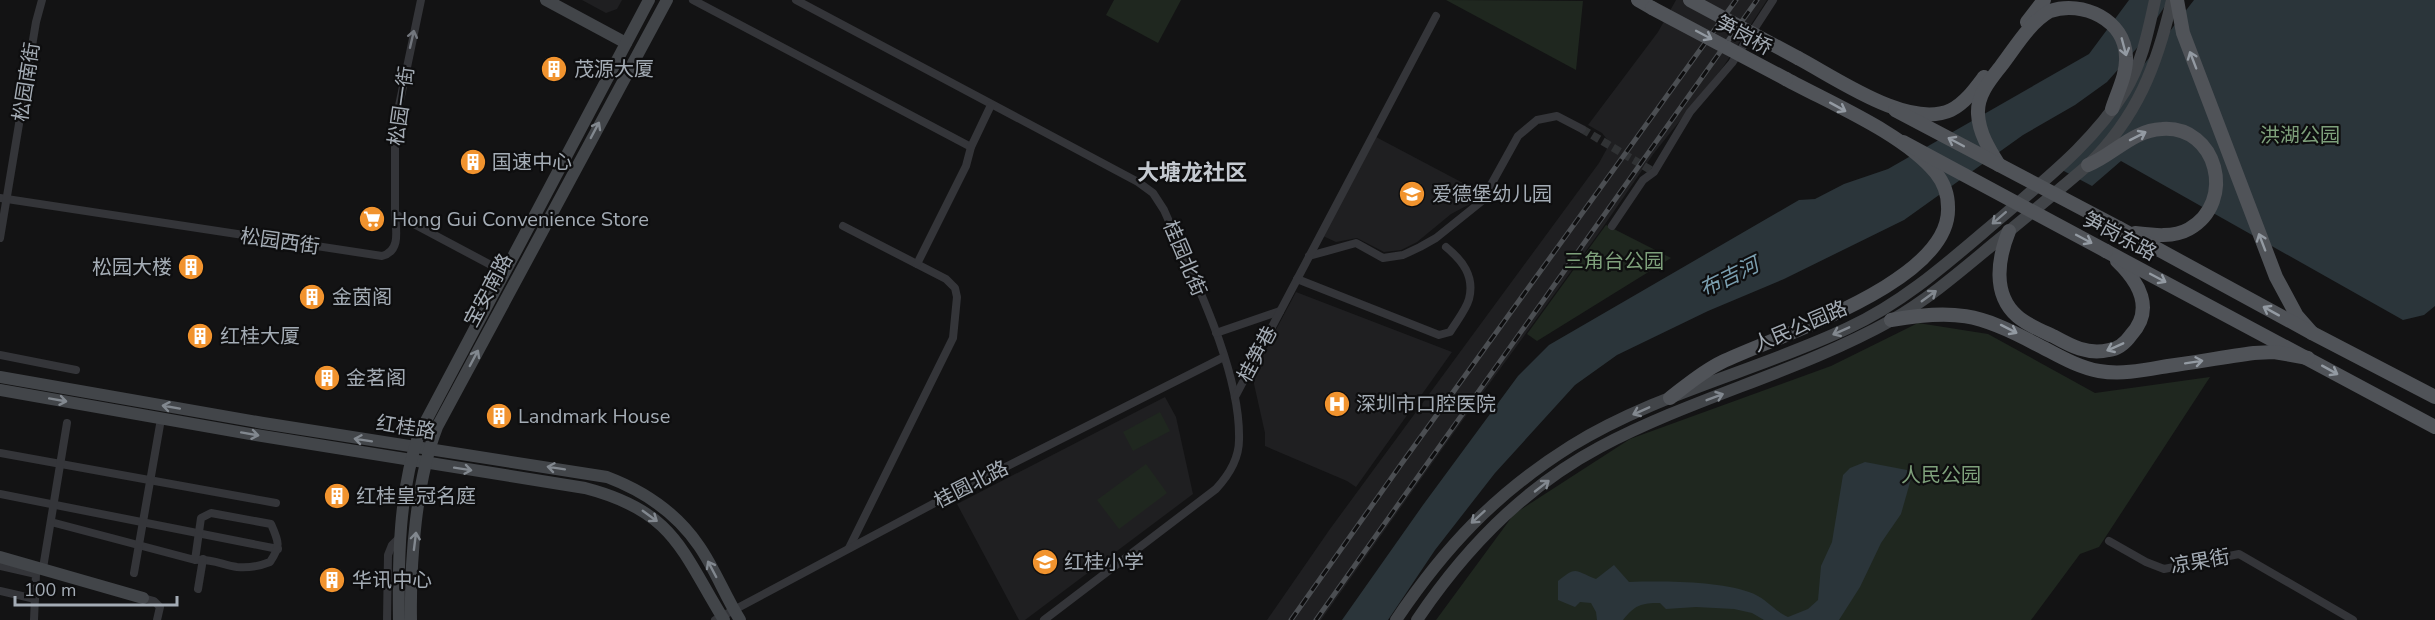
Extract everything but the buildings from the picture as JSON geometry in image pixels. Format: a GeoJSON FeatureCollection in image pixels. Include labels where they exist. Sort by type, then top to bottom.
{"type":"FeatureCollection","features":[{"type":"Feature","properties":{"kind":"main road"},"geometry":{"type":"LineString","coordinates":[[546,0],[626,43]]}},
{"type":"Feature","properties":{"kind":"main road","name":"宝安南路"},"geometry":{"type":"LineString","coordinates":[[399,620],[398,574],[401,536],[414,448],[428,416],[649,0]]}},
{"type":"Feature","properties":{"kind":"main road","name":"宝安南路"},"geometry":{"type":"LineString","coordinates":[[411,620],[411,572],[424,463],[428,450],[453,398],[667,0]]}},
{"type":"Feature","properties":{"kind":"main road","name":"笋岗桥"},"geometry":{"type":"LineString","coordinates":[[1638,0],[1786,79]]}},
{"type":"Feature","properties":{"kind":"main road","name":"笋岗桥"},"geometry":{"type":"LineString","coordinates":[[1690,0],[1798,58]]}},
{"type":"Feature","properties":{"kind":"main road"},"geometry":{"type":"LineString","coordinates":[[1999,165],[1982,133],[1978,115],[1979,105],[1987,85],[2044,0]]}},
{"type":"Feature","properties":{"kind":"main road","name":"人民公园路"},"geometry":{"type":"LineString","coordinates":[[1396,620],[1455,540],[1505,493],[1541,465],[1600,430],[1670,398],[1795,352],[1886,309],[1940,269],[2060,167],[2098,129],[2124,92],[2139,62],[2155,0]]}},
{"type":"Feature","properties":{"kind":"main road","name":"人民公园路"},"geometry":{"type":"LineString","coordinates":[[1417,620],[1458,563],[1480,539],[1516,507],[1575,461],[1654,421],[1796,365],[1891,320],[1941,287],[2071,180],[2118,132],[2141,96],[2161,46],[2172,0]]}},
{"type":"Feature","properties":{"kind":"main road"},"geometry":{"type":"LineString","coordinates":[[2177,0],[2183,33],[2276,277],[2297,316],[2312,333]]}},
{"type":"Feature","properties":{"kind":"main road"},"geometry":{"type":"LineString","coordinates":[[1895,110],[1930,114],[1953,110],[1968,97],[2033,25],[2051,10],[2061,7],[2086,8],[2096,11],[2114,24],[2125,47],[2125,69],[2112,110]]}},
{"type":"Feature","properties":{"kind":"main road","name":"笋岗东路"},"geometry":{"type":"LineString","coordinates":[[1798,58],[2435,397]]}},
{"type":"Feature","properties":{"kind":"main road","name":"笋岗东路"},"geometry":{"type":"LineString","coordinates":[[1786,79],[2435,427]]}},
{"type":"Feature","properties":{"kind":"main road"},"geometry":{"type":"LineString","coordinates":[[2088,165],[2102,160],[2136,136],[2163,128],[2180,130],[2195,137],[2206,147],[2213,159],[2217,172],[2215,195],[2207,213],[2189,229],[2177,233],[2149,235],[2122,230]]}},
{"type":"Feature","properties":{"kind":"main road"},"geometry":{"type":"LineString","coordinates":[[1670,398],[1722,362],[1833,315],[1889,284],[1935,248],[1946,226],[1948,196],[1939,178],[1903,142]]}},
{"type":"Feature","properties":{"kind":"main road"},"geometry":{"type":"LineString","coordinates":[[2009,231],[2000,255],[1999,271],[2001,289],[2007,304],[2017,317],[2079,350],[2096,352],[2112,350],[2126,342],[2137,329],[2143,314],[2143,298],[2136,283],[2106,251]]}},
{"type":"Feature","properties":{"kind":"main road"},"geometry":{"type":"LineString","coordinates":[[1891,320],[1940,314],[1982,319],[2003,326],[2079,366],[2100,372],[2126,373],[2274,351],[2308,358]]}},
{"type":"Feature","properties":{"kind":"main road","name":"红桂路"},"geometry":{"type":"LineString","coordinates":[[0,377],[414,448],[607,477],[642,493],[675,517],[699,546],[737,615]]}},
{"type":"Feature","properties":{"kind":"main road","name":"红桂路"},"geometry":{"type":"LineString","coordinates":[[0,390],[411,461],[585,488],[624,500],[645,512],[670,534],[689,558],[720,619]]}},
{"type":"Feature","properties":{"kind":"main road"},"geometry":{"type":"LineString","coordinates":[[0,557],[143,598]]}},
{"type":"Feature","properties":{"kind":"street","name":"松园南街"},"geometry":{"type":"LineString","coordinates":[[0,238],[4,199],[42,0]]}},
{"type":"Feature","properties":{"kind":"street","name":"松园一街"},"geometry":{"type":"LineString","coordinates":[[395,214],[395,125],[421,0]]}},
{"type":"Feature","properties":{"kind":"street"},"geometry":{"type":"LineString","coordinates":[[693,0],[971,147]]}},
{"type":"Feature","properties":{"kind":"street","name":"桂园北街"},"geometry":{"type":"LineString","coordinates":[[796,0],[1138,182],[1153,193],[1164,210],[1216,333],[1235,398],[1239,442],[1235,459],[1222,483],[1044,620]]}},
{"type":"Feature","properties":{"kind":"street"},"geometry":{"type":"LineString","coordinates":[[1612,226],[1644,180],[1654,172],[1690,112],[1732,63],[1773,0]]}},
{"type":"Feature","properties":{"kind":"street","name":"桂笋巷"},"geometry":{"type":"LineString","coordinates":[[1235,398],[1436,16]]}},
{"type":"Feature","properties":{"kind":"street"},"geometry":{"type":"LineString","coordinates":[[917,264],[966,166],[971,147],[991,105]]}},
{"type":"Feature","properties":{"kind":"street"},"geometry":{"type":"LineString","coordinates":[[1309,256],[1356,243],[1383,258],[1403,255],[1436,238],[1482,201],[1518,136],[1537,120],[1557,116],[1582,129]]}},
{"type":"Feature","properties":{"kind":"street","name":"松园西街"},"geometry":{"type":"LineString","coordinates":[[4,199],[382,256],[392,251],[396,242],[395,214]]}},
{"type":"Feature","properties":{"kind":"street"},"geometry":{"type":"LineString","coordinates":[[395,214],[504,272]]}},
{"type":"Feature","properties":{"kind":"street"},"geometry":{"type":"LineString","coordinates":[[843,226],[946,279],[955,288],[957,297],[953,338],[849,548]]}},
{"type":"Feature","properties":{"kind":"street"},"geometry":{"type":"LineString","coordinates":[[1297,279],[1439,335],[1450,332],[1470,296],[1468,274],[1461,259],[1446,247]]}},
{"type":"Feature","properties":{"kind":"street"},"geometry":{"type":"LineString","coordinates":[[1216,333],[1280,311]]}},
{"type":"Feature","properties":{"kind":"street"},"geometry":{"type":"LineString","coordinates":[[0,355],[76,370]]}},
{"type":"Feature","properties":{"kind":"street","name":"桂圆北路"},"geometry":{"type":"LineString","coordinates":[[720,619],[737,615],[849,548],[1074,431],[1224,357]]}},
{"type":"Feature","properties":{"kind":"street"},"geometry":{"type":"LineString","coordinates":[[134,573],[161,419]]}},
{"type":"Feature","properties":{"kind":"street"},"geometry":{"type":"LineString","coordinates":[[43,568],[67,423]]}},
{"type":"Feature","properties":{"kind":"street"},"geometry":{"type":"LineString","coordinates":[[0,453],[276,503]]}},
{"type":"Feature","properties":{"kind":"street"},"geometry":{"type":"LineString","coordinates":[[0,494],[143,520],[199,534],[278,549]]}},
{"type":"Feature","properties":{"kind":"street"},"geometry":{"type":"LineString","coordinates":[[51,522],[138,546],[199,559],[238,567],[260,566],[270,562],[278,549],[277,538],[271,524],[211,513],[201,518],[199,534],[199,559],[198,589]]}},
{"type":"Feature","properties":{"kind":"street"},"geometry":{"type":"LineString","coordinates":[[387,620],[388,555],[392,545],[401,536]]}},
{"type":"Feature","properties":{"kind":"street","name":"凉果街"},"geometry":{"type":"LineString","coordinates":[[2109,541],[2146,562],[2164,569],[2239,554],[2353,620]]}},
{"type":"Feature","properties":{"kind":"street"},"geometry":{"type":"LineString","coordinates":[[0,566],[36,574],[34,620]]}},
{"type":"Feature","properties":{"kind":"street"},"geometry":{"type":"LineString","coordinates":[[0,591],[35,599]]}},
{"type":"Feature","properties":{"kind":"street"},"geometry":{"type":"LineString","coordinates":[[143,598],[154,601],[160,607],[157,620]]}},
{"type":"Feature","properties":{"kind":"shaded area"},"geometry":{"type":"Polygon","coordinates":[[[582,0],[622,0],[617,9],[606,13],[582,0]]]}},
{"type":"Feature","properties":{"kind":"shaded area"},"geometry":{"type":"Polygon","coordinates":[[[1676,0],[1767,0],[1723,67],[1654,153],[1321,620],[1267,620],[1330,529],[1599,163],[1610,143],[1602,133],[1588,125],[1658,32],[1676,0]]]}},
{"type":"Feature","properties":{"kind":"shaded area","name":"爱德堡幼儿园"},"geometry":{"type":"Polygon","coordinates":[[[1376,137],[1480,192],[1468,205],[1451,214],[1417,242],[1401,250],[1384,252],[1357,238],[1336,242],[1323,236],[1376,137]]]}},
{"type":"Feature","properties":{"kind":"shaded area","name":"深圳市口腔医院"},"geometry":{"type":"Polygon","coordinates":[[[1296,292],[1452,352],[1356,487],[1265,446],[1265,433],[1252,375],[1296,292]]]}},
{"type":"Feature","properties":{"kind":"shaded area","name":"红桂小学"},"geometry":{"type":"Polygon","coordinates":[[[1165,397],[1176,417],[1193,494],[1025,620],[1019,620],[957,504],[1165,397]]]}},
{"type":"Feature","properties":{"kind":"green space"},"geometry":{"type":"Polygon","coordinates":[[[1114,0],[1181,0],[1158,43],[1106,15],[1114,0]]]}},
{"type":"Feature","properties":{"kind":"green space"},"geometry":{"type":"Polygon","coordinates":[[[1446,0],[1583,1],[1576,70],[1446,0]]]}},
{"type":"Feature","properties":{"kind":"green space","name":"三角台公园"},"geometry":{"type":"Polygon","coordinates":[[[1606,225],[1671,258],[1537,341],[1527,334],[1606,225]]]}},
{"type":"Feature","properties":{"kind":"green space","name":"人民公园"},"geometry":{"type":"Polygon","coordinates":[[[1918,323],[1988,334],[2095,393],[2210,377],[2099,547],[2080,554],[2031,620],[1436,620],[1514,514],[1630,439],[1831,366],[1918,323]]]}},
{"type":"Feature","properties":{"kind":"green space"},"geometry":{"type":"Polygon","coordinates":[[[1160,412],[1170,431],[1133,451],[1123,432],[1160,412]]]}},
{"type":"Feature","properties":{"kind":"green space"},"geometry":{"type":"Polygon","coordinates":[[[1146,464],[1167,493],[1119,529],[1097,500],[1146,464]]]}},
{"type":"Feature","properties":{"kind":"water","name":"布吉河"},"geometry":{"type":"Polygon","coordinates":[[[2129,0],[2169,0],[2137,48],[2107,82],[2075,105],[2023,135],[1904,220],[1784,279],[1708,311],[1617,355],[1575,385],[1495,473],[1435,550],[1388,620],[1342,620],[1518,376],[1549,345],[1799,200],[1815,199],[1844,184],[1888,169],[2089,54],[2129,0]]]}},
{"type":"Feature","properties":{"kind":"water","name":"洪湖公园"},"geometry":{"type":"Polygon","coordinates":[[[2194,0],[2435,0],[2435,306],[2424,315],[2403,320],[2121,161],[2092,186],[2062,170],[2194,0]]]}},
{"type":"Feature","properties":{"kind":"water"},"geometry":{"type":"Polygon","coordinates":[[[1865,462],[1907,470],[1911,479],[1901,514],[1881,543],[1860,587],[1839,620],[1764,620],[1752,613],[1734,609],[1696,607],[1666,609],[1660,603],[1639,606],[1623,620],[1597,620],[1591,603],[1580,602],[1575,607],[1558,600],[1558,581],[1569,573],[1576,571],[1596,579],[1614,565],[1629,582],[1690,582],[1736,588],[1755,594],[1788,617],[1808,609],[1818,600],[1821,566],[1832,542],[1843,475],[1850,468],[1865,462]]]}},
{"type":"Feature","properties":{"kind":"tunnel"},"geometry":{"type":"LineString","coordinates":[[1582,129],[1654,172]]}},
{"type":"Feature","properties":{"kind":"railway"},"geometry":{"type":"LineString","coordinates":[[1291,620],[1736,0]]}},
{"type":"Feature","properties":{"kind":"railway"},"geometry":{"type":"LineString","coordinates":[[1316,620],[1757,0]]}},
{"type":"Feature","properties":{"kind":"place","name":"茂源大厦"},"geometry":{"type":"Point","coordinates":[554,69]}},
{"type":"Feature","properties":{"kind":"place","name":"国速中心"},"geometry":{"type":"Point","coordinates":[473,162]}},
{"type":"Feature","properties":{"kind":"place","name":"爱德堡幼儿园"},"geometry":{"type":"Point","coordinates":[1412,194]}},
{"type":"Feature","properties":{"kind":"place","name":"Hong Gui Convenience Store"},"geometry":{"type":"Point","coordinates":[372,219]}},
{"type":"Feature","properties":{"kind":"place","name":"松园大楼"},"geometry":{"type":"Point","coordinates":[191,267]}},
{"type":"Feature","properties":{"kind":"place","name":"金茵阁"},"geometry":{"type":"Point","coordinates":[312,297]}},
{"type":"Feature","properties":{"kind":"place","name":"红桂大厦"},"geometry":{"type":"Point","coordinates":[200,336]}},
{"type":"Feature","properties":{"kind":"place","name":"金茗阁"},"geometry":{"type":"Point","coordinates":[327,378]}},
{"type":"Feature","properties":{"kind":"place","name":"深圳市口腔医院"},"geometry":{"type":"Point","coordinates":[1337,404]}},
{"type":"Feature","properties":{"kind":"place","name":"Landmark House"},"geometry":{"type":"Point","coordinates":[499,416]}},
{"type":"Feature","properties":{"kind":"place","name":"红桂皇冠名庭"},"geometry":{"type":"Point","coordinates":[337,496]}},
{"type":"Feature","properties":{"kind":"place","name":"红桂小学"},"geometry":{"type":"Point","coordinates":[1045,562]}},
{"type":"Feature","properties":{"kind":"place","name":"华讯中心"},"geometry":{"type":"Point","coordinates":[332,580]}},
{"type":"Feature","properties":{"kind":"district","name":"大塘龙社区"},"geometry":{"type":"Point","coordinates":[1192,172]}}]}
